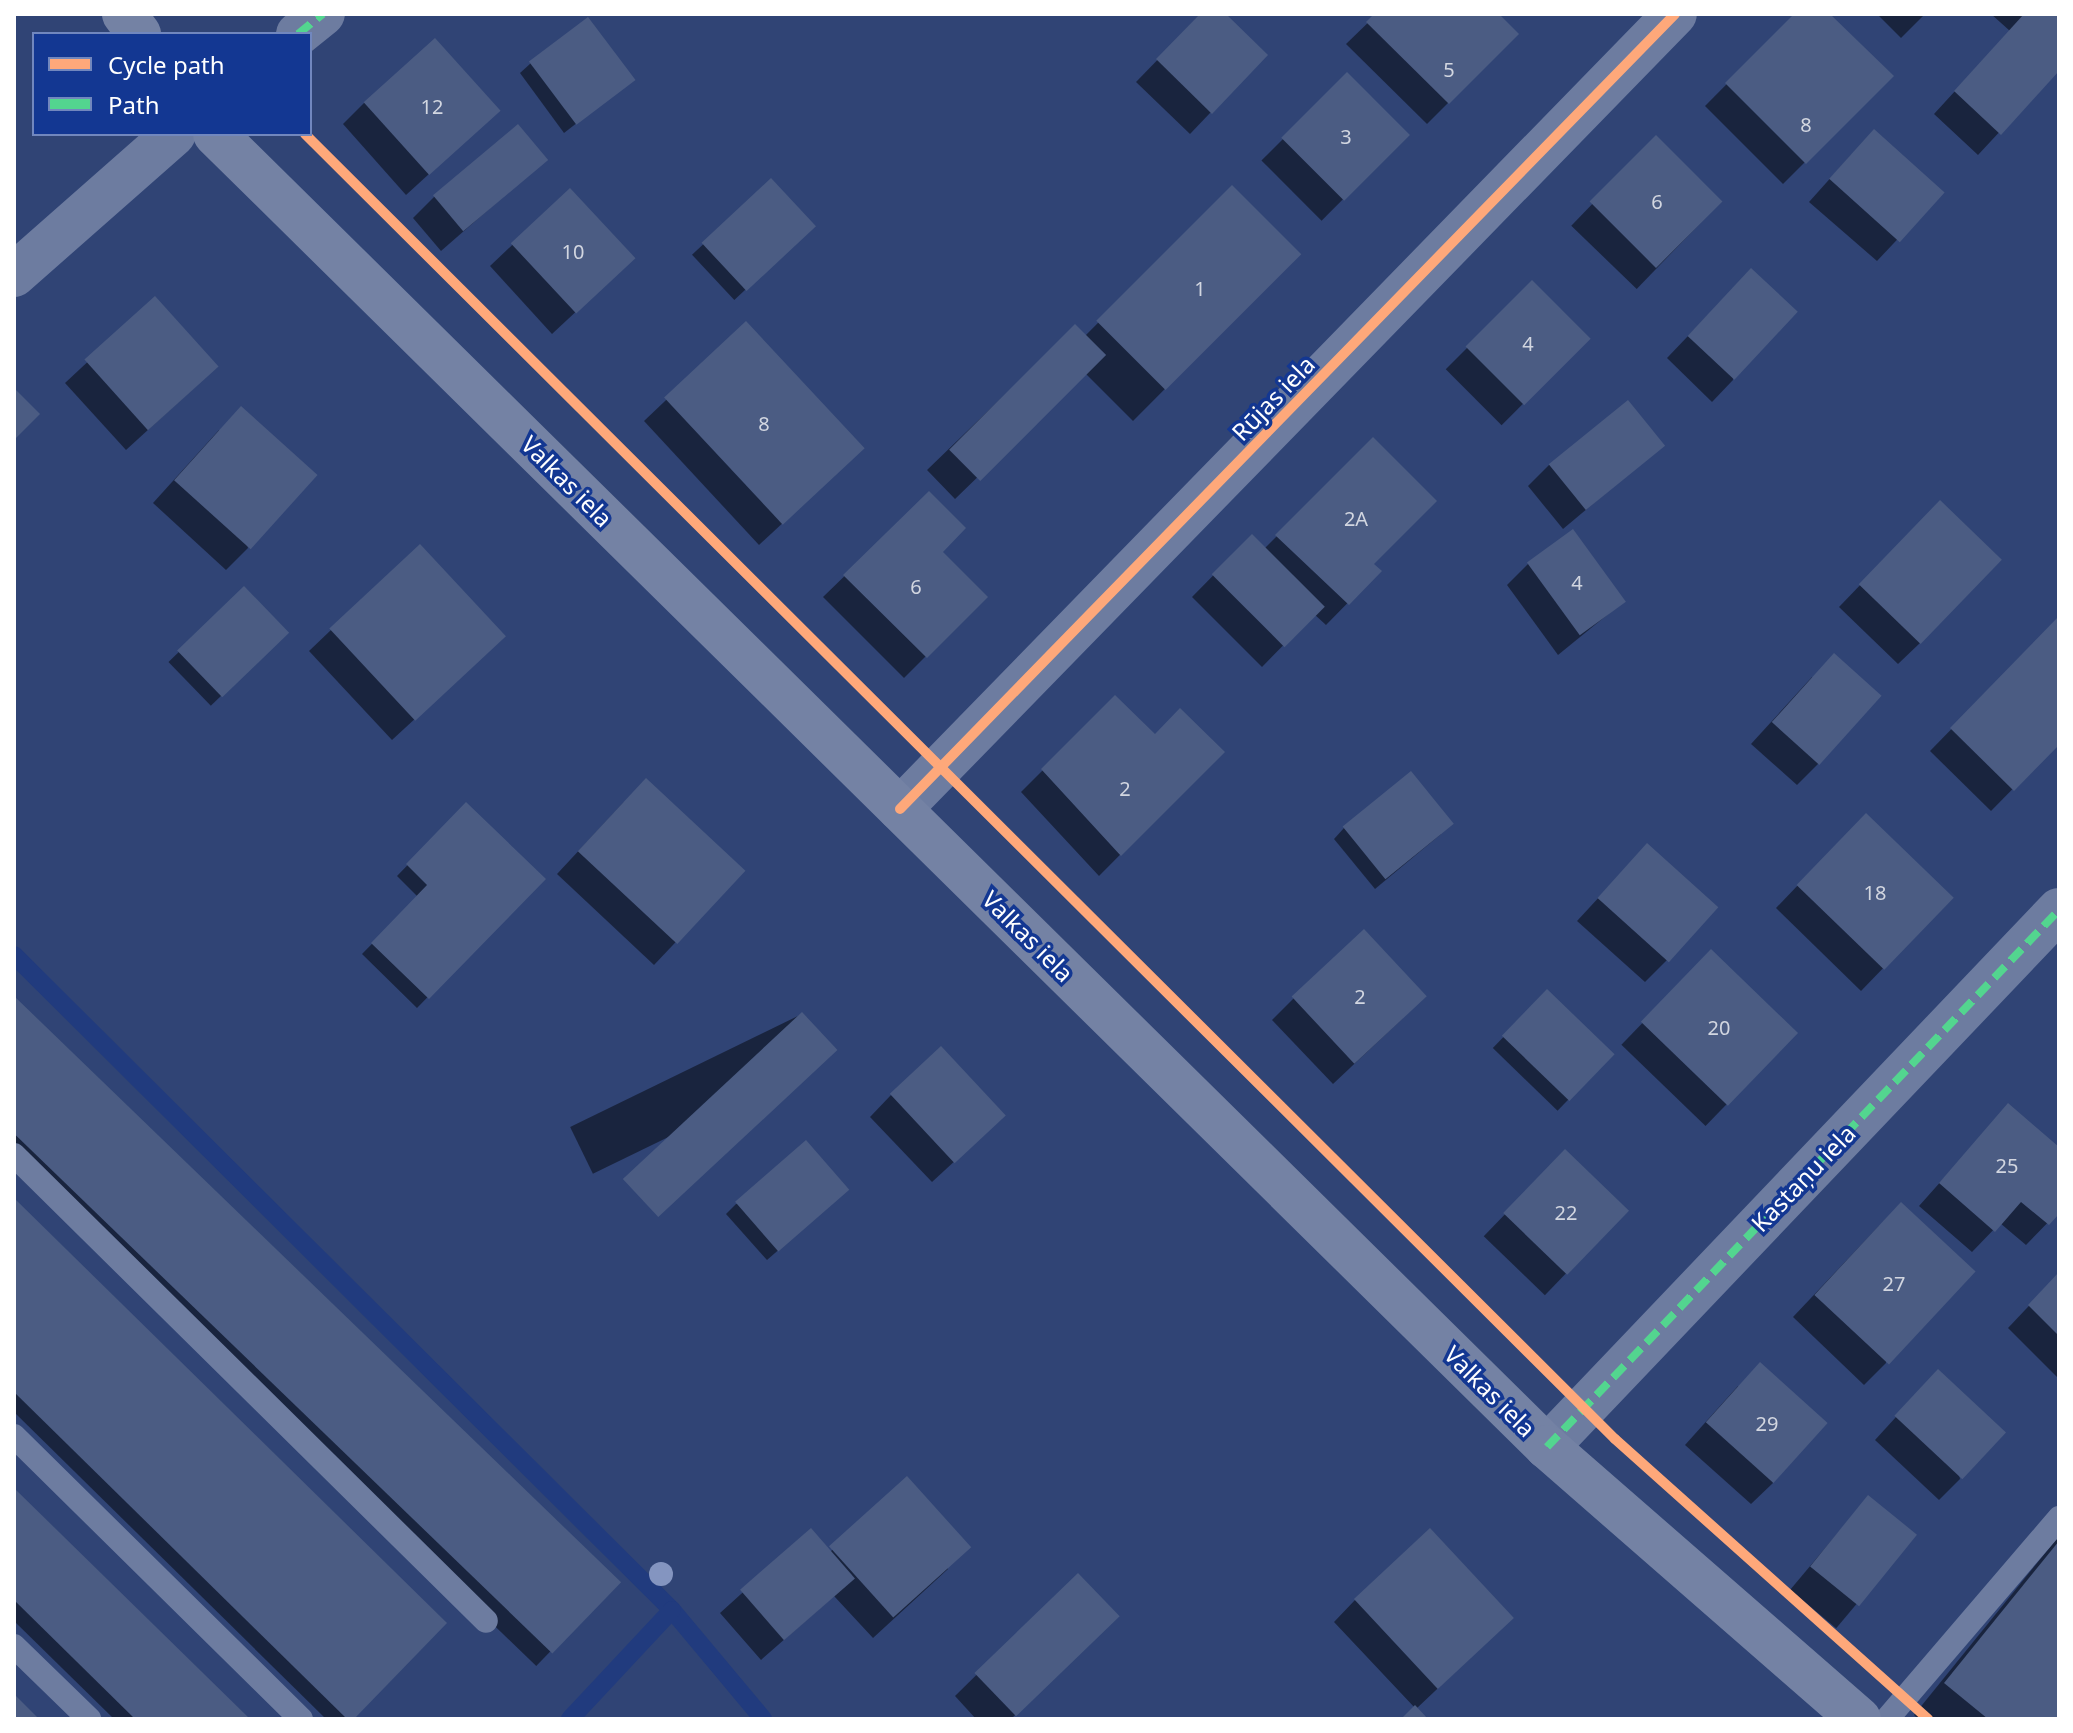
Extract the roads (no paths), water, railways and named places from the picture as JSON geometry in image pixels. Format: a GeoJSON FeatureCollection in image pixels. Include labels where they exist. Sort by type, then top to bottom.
{"type":"FeatureCollection","features":[{"type":"Feature","properties":{"kind":"main road"},"geometry":{"type":"LineString","coordinates":[[124,14],[138,32]]}},
{"type":"Feature","properties":{"kind":"main road","name":"Valkas iela"},"geometry":{"type":"LineString","coordinates":[[217,136],[1547,1447],[1859,1719]]}},
{"type":"Feature","properties":{"kind":"street"},"geometry":{"type":"LineString","coordinates":[[300,32],[323,14]]}},
{"type":"Feature","properties":{"kind":"street","name":"Rūjas iela"},"geometry":{"type":"LineString","coordinates":[[900,809],[1675,14]]}},
{"type":"Feature","properties":{"kind":"street"},"geometry":{"type":"LineString","coordinates":[[14,275],[172,136]]}},
{"type":"Feature","properties":{"kind":"street","name":"Kastaņu iela"},"geometry":{"type":"LineString","coordinates":[[1547,1447],[2059,910]]}},
{"type":"Feature","properties":{"kind":"lane"},"geometry":{"type":"LineString","coordinates":[[14,1155],[486,1621]]}},
{"type":"Feature","properties":{"kind":"lane"},"geometry":{"type":"LineString","coordinates":[[14,1436],[301,1719]]}},
{"type":"Feature","properties":{"kind":"lane"},"geometry":{"type":"LineString","coordinates":[[1887,1719],[2059,1518]]}},
{"type":"Feature","properties":{"kind":"lane"},"geometry":{"type":"LineString","coordinates":[[14,1646],[89,1719]]}},
{"type":"Feature","properties":{"kind":"waterway"},"geometry":{"type":"LineString","coordinates":[[14,955],[672,1610],[763,1719]]}},
{"type":"Feature","properties":{"kind":"waterway"},"geometry":{"type":"LineString","coordinates":[[570,1719],[672,1610]]}}]}
